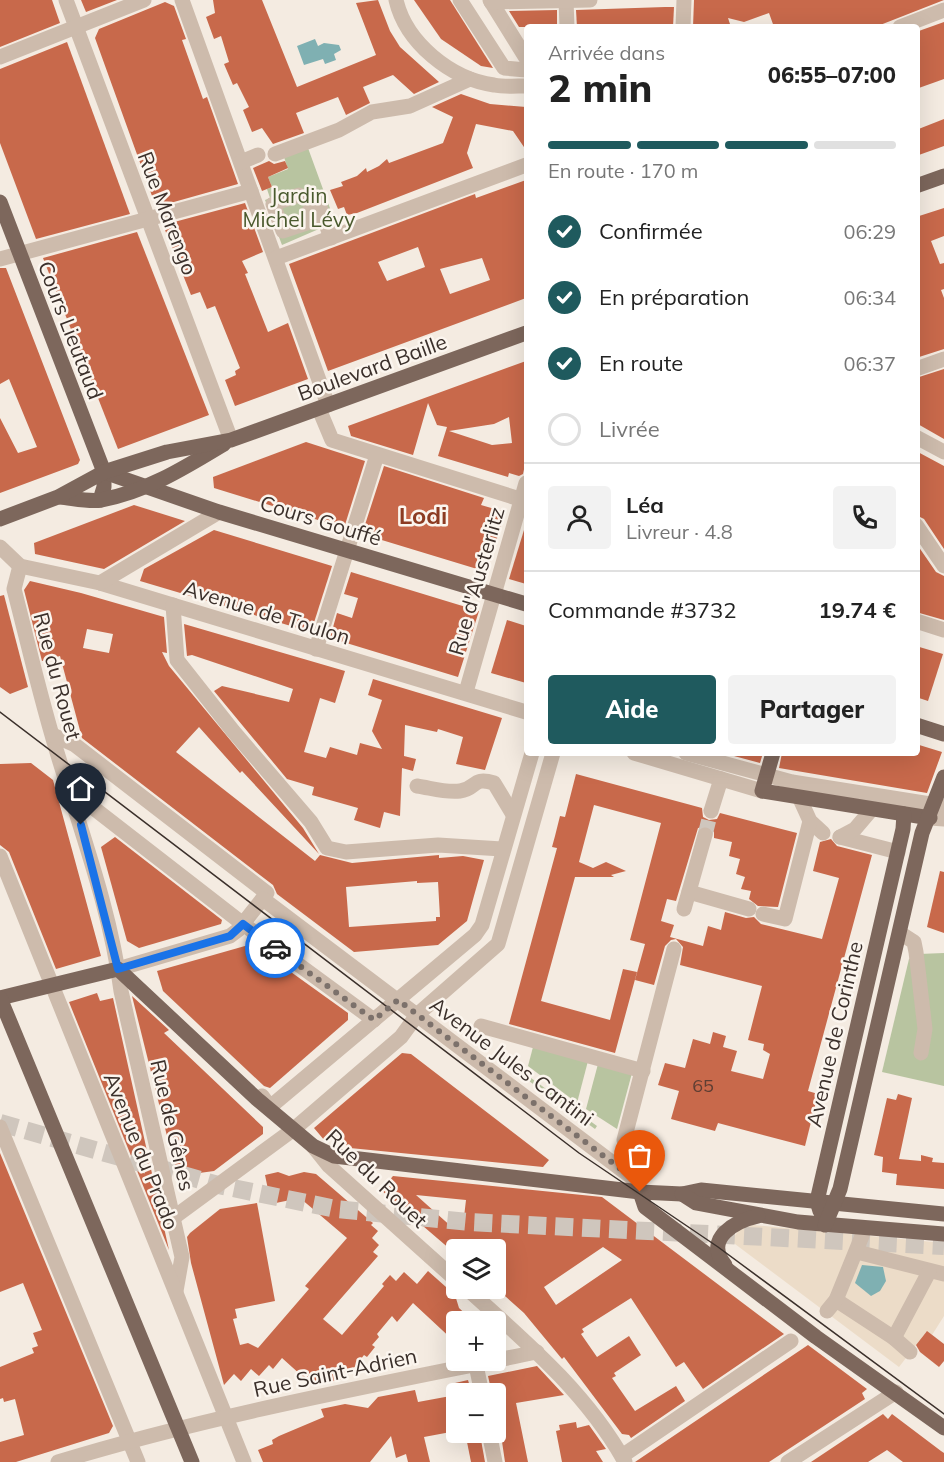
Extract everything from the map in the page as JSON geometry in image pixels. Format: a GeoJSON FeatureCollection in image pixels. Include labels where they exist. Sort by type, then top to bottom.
{"type":"FeatureCollection","features":[{"type":"Feature","properties":{"kind":"main road"},"geometry":{"type":"LineString","coordinates":[[920,185],[944,176]]}},
{"type":"Feature","properties":{"kind":"main road","name":"Cours Lieutaud"},"geometry":{"type":"LineString","coordinates":[[0,202],[104,472]]}},
{"type":"Feature","properties":{"kind":"main road","name":"Boulevard Baille"},"geometry":{"type":"LineString","coordinates":[[0,519],[58,497],[104,472],[167,452],[231,440],[524,334]]}},
{"type":"Feature","properties":{"kind":"main road","name":"Boulevard Baille"},"geometry":{"type":"LineString","coordinates":[[58,497],[100,500],[143,486],[175,473],[231,440]]}},
{"type":"Feature","properties":{"kind":"main road"},"geometry":{"type":"LineString","coordinates":[[100,500],[104,488],[104,472]]}},
{"type":"Feature","properties":{"kind":"main road","name":"Cours Gouffé"},"geometry":{"type":"LineString","coordinates":[[104,472],[219,512],[524,603]]}},
{"type":"Feature","properties":{"kind":"main road"},"geometry":{"type":"LineString","coordinates":[[920,726],[944,734]]}},
{"type":"Feature","properties":{"kind":"main road"},"geometry":{"type":"LineString","coordinates":[[772,756],[762,791],[800,799],[904,814],[938,812]]}},
{"type":"Feature","properties":{"kind":"main road","name":"Avenue de Corinthe"},"geometry":{"type":"LineString","coordinates":[[825,1225],[836,1202],[922,833],[938,812],[944,777]]}},
{"type":"Feature","properties":{"kind":"main road","name":"Avenue de Corinthe"},"geometry":{"type":"LineString","coordinates":[[817,1201],[898,852],[904,814]]}},
{"type":"Feature","properties":{"kind":"main road"},"geometry":{"type":"LineString","coordinates":[[898,852],[917,857]]}},
{"type":"Feature","properties":{"kind":"main road"},"geometry":{"type":"LineString","coordinates":[[118,969],[0,998],[192,1462]]}},
{"type":"Feature","properties":{"kind":"main road","name":"Rue du Rouet"},"geometry":{"type":"LineString","coordinates":[[118,969],[257,1099],[270,1107],[313,1146]]}},
{"type":"Feature","properties":{"kind":"main road"},"geometry":{"type":"LineString","coordinates":[[313,1146],[350,1159],[640,1192],[682,1194],[701,1190],[944,1214]]}},
{"type":"Feature","properties":{"kind":"main road","name":"Avenue Jules Cantini"},"geometry":{"type":"LineString","coordinates":[[640,1192],[645,1207],[816,1337],[944,1428]]}},
{"type":"Feature","properties":{"kind":"main road"},"geometry":{"type":"LineString","coordinates":[[682,1194],[696,1203],[825,1225],[944,1234]]}},
{"type":"Feature","properties":{"kind":"main road"},"geometry":{"type":"LineString","coordinates":[[817,1201],[825,1225]]}},
{"type":"Feature","properties":{"kind":"main road"},"geometry":{"type":"LineString","coordinates":[[729,1270],[721,1260],[718,1250],[720,1238],[733,1224],[766,1214]]}},
{"type":"Feature","properties":{"kind":"street","name":"Rue Marengo"},"geometry":{"type":"LineString","coordinates":[[66,0],[231,440]]}},
{"type":"Feature","properties":{"kind":"street"},"geometry":{"type":"LineString","coordinates":[[0,57],[144,0]]}},
{"type":"Feature","properties":{"kind":"street"},"geometry":{"type":"LineString","coordinates":[[182,0],[276,258],[324,407],[332,440],[524,501]]}},
{"type":"Feature","properties":{"kind":"street"},"geometry":{"type":"LineString","coordinates":[[396,0],[398,9],[413,35],[433,57],[470,79],[493,85],[524,86]]}},
{"type":"Feature","properties":{"kind":"street"},"geometry":{"type":"LineString","coordinates":[[460,0],[504,68],[524,70]]}},
{"type":"Feature","properties":{"kind":"street"},"geometry":{"type":"LineString","coordinates":[[566,0],[567,24]]}},
{"type":"Feature","properties":{"kind":"street"},"geometry":{"type":"LineString","coordinates":[[490,1],[590,0]]}},
{"type":"Feature","properties":{"kind":"street"},"geometry":{"type":"LineString","coordinates":[[683,24],[684,0]]}},
{"type":"Feature","properties":{"kind":"street"},"geometry":{"type":"LineString","coordinates":[[490,1],[524,55]]}},
{"type":"Feature","properties":{"kind":"street"},"geometry":{"type":"LineString","coordinates":[[908,24],[944,10]]}},
{"type":"Feature","properties":{"kind":"street"},"geometry":{"type":"LineString","coordinates":[[275,154],[339,130],[372,112],[410,106],[470,79]]}},
{"type":"Feature","properties":{"kind":"street"},"geometry":{"type":"LineString","coordinates":[[241,162],[258,155]]}},
{"type":"Feature","properties":{"kind":"street"},"geometry":{"type":"LineString","coordinates":[[276,258],[524,166]]}},
{"type":"Feature","properties":{"kind":"street"},"geometry":{"type":"LineString","coordinates":[[0,259],[252,191]]}},
{"type":"Feature","properties":{"kind":"street"},"geometry":{"type":"LineString","coordinates":[[299,195],[273,204],[283,231],[313,221],[309,211],[320,207],[331,238]]}},
{"type":"Feature","properties":{"kind":"street"},"geometry":{"type":"LineString","coordinates":[[920,367],[944,358]]}},
{"type":"Feature","properties":{"kind":"street"},"geometry":{"type":"LineString","coordinates":[[920,439],[944,452]]}},
{"type":"Feature","properties":{"kind":"street"},"geometry":{"type":"LineString","coordinates":[[316,649],[377,455]]}},
{"type":"Feature","properties":{"kind":"street","name":"Rue d'Austerlitz"},"geometry":{"type":"LineString","coordinates":[[466,692],[524,501]]}},
{"type":"Feature","properties":{"kind":"street"},"geometry":{"type":"LineString","coordinates":[[100,583],[219,512]]}},
{"type":"Feature","properties":{"kind":"street"},"geometry":{"type":"LineString","coordinates":[[920,531],[944,566]]}},
{"type":"Feature","properties":{"kind":"street","name":"Avenue de Toulon"},"geometry":{"type":"LineString","coordinates":[[0,547],[21,566],[100,583],[524,711]]}},
{"type":"Feature","properties":{"kind":"street","name":"Rue du Rouet"},"geometry":{"type":"LineString","coordinates":[[21,566],[14,589],[118,969]]}},
{"type":"Feature","properties":{"kind":"street"},"geometry":{"type":"LineString","coordinates":[[173,605],[177,660],[233,731],[311,822],[327,848],[346,852],[438,844],[502,849]]}},
{"type":"Feature","properties":{"kind":"street"},"geometry":{"type":"LineString","coordinates":[[920,622],[944,630]]}},
{"type":"Feature","properties":{"kind":"street","name":"Avenue Jules Cantini"},"geometry":{"type":"LineString","coordinates":[[53,735],[75,745],[267,893],[263,899],[634,1179],[640,1192]]}},
{"type":"Feature","properties":{"kind":"street"},"geometry":{"type":"LineString","coordinates":[[270,1107],[475,935],[482,925],[512,813],[531,756]]}},
{"type":"Feature","properties":{"kind":"street"},"geometry":{"type":"LineString","coordinates":[[173,1218],[294,1129],[401,1038],[417,1015],[498,945],[552,756]]}},
{"type":"Feature","properties":{"kind":"street"},"geometry":{"type":"LineString","coordinates":[[644,756],[762,791]]}},
{"type":"Feature","properties":{"kind":"street"},"geometry":{"type":"LineString","coordinates":[[696,756],[792,783],[938,812]]}},
{"type":"Feature","properties":{"kind":"street"},"geometry":{"type":"LineString","coordinates":[[711,811],[721,779]]}},
{"type":"Feature","properties":{"kind":"street"},"geometry":{"type":"LineString","coordinates":[[417,786],[453,792],[464,791],[477,780],[485,780],[494,783],[512,813]]}},
{"type":"Feature","properties":{"kind":"street"},"geometry":{"type":"LineString","coordinates":[[69,789],[243,924],[374,1020]]}},
{"type":"Feature","properties":{"kind":"street"},"geometry":{"type":"LineString","coordinates":[[800,799],[810,821],[823,833]]}},
{"type":"Feature","properties":{"kind":"street"},"geometry":{"type":"LineString","coordinates":[[872,809],[855,830],[840,837],[898,852]]}},
{"type":"Feature","properties":{"kind":"street"},"geometry":{"type":"LineString","coordinates":[[690,892],[785,919],[810,821]]}},
{"type":"Feature","properties":{"kind":"street"},"geometry":{"type":"LineString","coordinates":[[684,909],[705,835]]}},
{"type":"Feature","properties":{"kind":"street","name":"Avenue du Prado"},"geometry":{"type":"LineString","coordinates":[[0,856],[244,1462]]}},
{"type":"Feature","properties":{"kind":"street"},"geometry":{"type":"LineString","coordinates":[[118,969],[230,936],[263,899]]}},
{"type":"Feature","properties":{"kind":"street"},"geometry":{"type":"LineString","coordinates":[[900,933],[914,942],[916,952],[925,1029],[921,1053]]}},
{"type":"Feature","properties":{"kind":"street"},"geometry":{"type":"LineString","coordinates":[[624,1140],[674,950]]}},
{"type":"Feature","properties":{"kind":"street","name":"Rue de Gênes"},"geometry":{"type":"LineString","coordinates":[[118,969],[121,991],[182,1257],[176,1291]]}},
{"type":"Feature","properties":{"kind":"street"},"geometry":{"type":"LineString","coordinates":[[481,1026],[643,1071]]}},
{"type":"Feature","properties":{"kind":"street"},"geometry":{"type":"LineString","coordinates":[[0,1127],[138,1462]]}},
{"type":"Feature","properties":{"kind":"street","name":"Rue du Rouet"},"geometry":{"type":"LineString","coordinates":[[313,1146],[329,1166],[446,1271]]}},
{"type":"Feature","properties":{"kind":"street"},"geometry":{"type":"LineString","coordinates":[[862,1236],[832,1306],[894,1338],[910,1352]]}},
{"type":"Feature","properties":{"kind":"street"},"geometry":{"type":"LineString","coordinates":[[857,1252],[937,1273],[894,1338]]}},
{"type":"Feature","properties":{"kind":"street"},"geometry":{"type":"LineString","coordinates":[[478,1299],[537,1352],[580,1396],[624,1459],[791,1341]]}},
{"type":"Feature","properties":{"kind":"street","name":"Rue Saint-Adrien"},"geometry":{"type":"LineString","coordinates":[[506,1359],[537,1352]]}},
{"type":"Feature","properties":{"kind":"street","name":"Rue Saint-Adrien"},"geometry":{"type":"LineString","coordinates":[[58,1462],[128,1441],[226,1417],[447,1371]]}},
{"type":"Feature","properties":{"kind":"street"},"geometry":{"type":"LineString","coordinates":[[788,1462],[896,1392]]}},
{"type":"Feature","properties":{"kind":"street"},"geometry":{"type":"LineString","coordinates":[[491,1443],[495,1462]]}},
{"type":"Feature","properties":{"kind":"green space","name":"Jardin Michel Lévy"},"geometry":{"type":"Polygon","coordinates":[[[308,148],[335,222],[282,245],[265,200],[270,198],[267,189],[272,187],[268,177],[288,169],[284,157],[308,148]]]}},
{"type":"Feature","properties":{"kind":"green space"},"geometry":{"type":"Polygon","coordinates":[[[944,953],[944,1086],[882,1072],[909,959],[919,954],[944,953]]]}},
{"type":"Feature","properties":{"kind":"green space"},"geometry":{"type":"Polygon","coordinates":[[[533,1047],[588,1061],[577,1103],[528,1066],[533,1047]]]}},
{"type":"Feature","properties":{"kind":"green space"},"geometry":{"type":"Polygon","coordinates":[[[498,1054],[597,1126],[595,1129],[496,1057],[498,1054]]]}},
{"type":"Feature","properties":{"kind":"green space"},"geometry":{"type":"Polygon","coordinates":[[[598,1064],[632,1073],[617,1129],[586,1109],[598,1064]]]}},
{"type":"Feature","properties":{"kind":"shaded area"},"geometry":{"type":"Polygon","coordinates":[[[753,1225],[944,1243],[944,1316],[932,1335],[926,1332],[899,1367],[731,1241],[739,1230],[753,1225]]]}},
{"type":"Feature","properties":{"kind":"water"},"geometry":{"type":"Polygon","coordinates":[[[315,39],[318,46],[324,43],[339,45],[341,50],[334,54],[336,60],[325,64],[323,59],[304,65],[297,46],[315,39]]]}},
{"type":"Feature","properties":{"kind":"water"},"geometry":{"type":"Polygon","coordinates":[[[862,1265],[883,1267],[886,1281],[880,1291],[871,1296],[855,1283],[862,1265]]]}},
{"type":"Feature","properties":{"kind":"building"},"geometry":{"type":"Polygon","coordinates":[[[0,0],[52,0],[60,23],[0,47],[0,0]]]}},
{"type":"Feature","properties":{"kind":"building"},"geometry":{"type":"Polygon","coordinates":[[[81,0],[117,0],[86,12],[81,0]]]}},
{"type":"Feature","properties":{"kind":"building"},"geometry":{"type":"Polygon","coordinates":[[[213,0],[262,0],[297,87],[376,55],[356,3],[378,0],[390,31],[400,47],[439,82],[414,94],[393,75],[363,87],[370,103],[346,115],[338,97],[296,113],[304,133],[273,144],[262,128],[252,132],[243,110],[249,107],[237,83],[233,85],[224,64],[229,62],[221,36],[214,39],[206,17],[215,13],[213,0]]]}},
{"type":"Feature","properties":{"kind":"building"},"geometry":{"type":"Polygon","coordinates":[[[414,0],[450,0],[493,68],[481,66],[441,39],[414,0]]]}},
{"type":"Feature","properties":{"kind":"building"},"geometry":{"type":"Polygon","coordinates":[[[694,0],[944,0],[883,24],[773,24],[769,13],[744,22],[728,18],[730,24],[693,24],[694,0]]]}},
{"type":"Feature","properties":{"kind":"building"},"geometry":{"type":"Polygon","coordinates":[[[165,2],[174,6],[186,39],[182,40],[203,99],[207,97],[238,184],[156,207],[95,38],[99,29],[165,2]]]}},
{"type":"Feature","properties":{"kind":"building"},"geometry":{"type":"Polygon","coordinates":[[[674,7],[673,24],[577,24],[576,10],[674,7]]]}},
{"type":"Feature","properties":{"kind":"building"},"geometry":{"type":"Polygon","coordinates":[[[557,10],[557,24],[524,24],[524,27],[519,27],[509,11],[557,10]]]}},
{"type":"Feature","properties":{"kind":"building"},"geometry":{"type":"Polygon","coordinates":[[[944,22],[944,79],[920,88],[920,31],[944,22]]]}},
{"type":"Feature","properties":{"kind":"building"},"geometry":{"type":"Polygon","coordinates":[[[67,42],[130,214],[36,239],[0,143],[0,69],[67,42]]]}},
{"type":"Feature","properties":{"kind":"building"},"geometry":{"type":"Polygon","coordinates":[[[461,94],[490,104],[524,107],[524,147],[513,131],[476,124],[467,153],[473,168],[357,213],[347,215],[344,207],[338,209],[330,190],[343,186],[341,182],[357,176],[366,168],[367,172],[379,166],[387,159],[389,163],[443,143],[453,117],[432,107],[461,94]]]}},
{"type":"Feature","properties":{"kind":"building"},"geometry":{"type":"Polygon","coordinates":[[[944,119],[944,146],[920,155],[920,128],[944,119]]]}},
{"type":"Feature","properties":{"kind":"building"},"geometry":{"type":"Polygon","coordinates":[[[269,161],[274,164],[285,161],[288,168],[268,177],[272,187],[262,191],[253,168],[269,161]]]}},
{"type":"Feature","properties":{"kind":"building"},"geometry":{"type":"Polygon","coordinates":[[[524,181],[524,299],[328,371],[289,264],[475,194],[476,198],[524,181]],[[418,247],[378,262],[387,281],[425,267],[418,247]],[[482,258],[440,269],[450,294],[490,280],[482,258]]]}},
{"type":"Feature","properties":{"kind":"building"},"geometry":{"type":"Polygon","coordinates":[[[245,203],[263,252],[242,261],[248,273],[245,274],[268,332],[288,323],[308,379],[235,406],[225,380],[236,375],[235,371],[240,368],[215,306],[207,309],[200,292],[191,295],[163,225],[245,203]]]}},
{"type":"Feature","properties":{"kind":"building"},"geometry":{"type":"Polygon","coordinates":[[[944,208],[944,236],[931,241],[940,264],[944,263],[944,289],[941,290],[944,298],[944,349],[920,357],[920,216],[944,208]]]}},
{"type":"Feature","properties":{"kind":"building"},"geometry":{"type":"Polygon","coordinates":[[[137,232],[209,415],[118,449],[43,258],[137,232]]]}},
{"type":"Feature","properties":{"kind":"building"},"geometry":{"type":"Polygon","coordinates":[[[0,268],[6,268],[80,460],[78,464],[0,493],[0,418],[18,453],[37,447],[9,379],[0,384],[0,268]]]}},
{"type":"Feature","properties":{"kind":"building"},"geometry":{"type":"Polygon","coordinates":[[[524,362],[524,469],[523,474],[519,476],[509,473],[508,477],[438,456],[447,427],[437,425],[428,403],[413,455],[351,436],[348,426],[524,362]],[[509,417],[494,424],[449,431],[492,445],[512,443],[509,417]]]}},
{"type":"Feature","properties":{"kind":"building"},"geometry":{"type":"Polygon","coordinates":[[[944,369],[944,439],[920,425],[920,377],[944,369]]]}},
{"type":"Feature","properties":{"kind":"building"},"geometry":{"type":"Polygon","coordinates":[[[306,442],[365,461],[344,528],[214,488],[213,477],[306,442]]]}},
{"type":"Feature","properties":{"kind":"building"},"geometry":{"type":"Polygon","coordinates":[[[920,453],[944,466],[944,549],[924,519],[920,517],[920,453]]]}},
{"type":"Feature","properties":{"kind":"building"},"geometry":{"type":"Polygon","coordinates":[[[384,466],[484,498],[481,505],[505,512],[487,572],[362,534],[384,466]]]}},
{"type":"Feature","properties":{"kind":"building"},"geometry":{"type":"Polygon","coordinates":[[[134,505],[185,521],[104,569],[35,554],[34,543],[134,505]]]}},
{"type":"Feature","properties":{"kind":"building"},"geometry":{"type":"Polygon","coordinates":[[[214,530],[332,566],[311,632],[140,581],[144,569],[214,530]]]}},
{"type":"Feature","properties":{"kind":"building"},"geometry":{"type":"Polygon","coordinates":[[[524,530],[524,583],[509,579],[524,530]]]}},
{"type":"Feature","properties":{"kind":"building"},"geometry":{"type":"Polygon","coordinates":[[[920,549],[936,572],[944,576],[944,620],[920,613],[920,549]]]}},
{"type":"Feature","properties":{"kind":"building"},"geometry":{"type":"Polygon","coordinates":[[[351,572],[479,611],[458,677],[330,638],[337,613],[352,618],[358,598],[344,594],[351,572]]]}},
{"type":"Feature","properties":{"kind":"building"},"geometry":{"type":"Polygon","coordinates":[[[30,581],[164,617],[167,653],[162,652],[169,666],[303,828],[319,854],[199,727],[176,752],[315,861],[320,855],[352,863],[439,855],[439,858],[463,856],[484,860],[467,921],[438,945],[354,952],[277,894],[273,885],[82,738],[60,656],[42,661],[24,590],[30,581]],[[87,629],[83,648],[109,653],[113,634],[87,629]],[[417,881],[346,887],[349,927],[436,921],[436,917],[440,917],[438,882],[417,883],[417,881]]]}},
{"type":"Feature","properties":{"kind":"building"},"geometry":{"type":"Polygon","coordinates":[[[4,595],[28,687],[10,694],[0,687],[0,596],[4,595]]]}},
{"type":"Feature","properties":{"kind":"building"},"geometry":{"type":"Polygon","coordinates":[[[507,620],[524,625],[524,682],[491,673],[507,620]]]}},
{"type":"Feature","properties":{"kind":"building"},"geometry":{"type":"Polygon","coordinates":[[[184,624],[345,671],[335,703],[320,698],[304,752],[326,758],[330,747],[357,755],[360,743],[382,749],[372,731],[382,700],[368,695],[373,679],[502,718],[485,770],[456,764],[463,737],[438,729],[437,732],[405,725],[404,756],[416,759],[413,771],[402,768],[400,816],[384,812],[380,828],[354,820],[358,808],[312,795],[314,787],[287,779],[214,691],[222,686],[289,702],[293,689],[192,655],[187,656],[184,624]]]}},
{"type":"Feature","properties":{"kind":"building"},"geometry":{"type":"Polygon","coordinates":[[[920,647],[943,654],[928,701],[920,698],[920,647]]]}},
{"type":"Feature","properties":{"kind":"building"},"geometry":{"type":"Polygon","coordinates":[[[920,745],[942,752],[927,793],[779,768],[781,756],[920,756],[920,745]]]}},
{"type":"Feature","properties":{"kind":"building"},"geometry":{"type":"Polygon","coordinates":[[[734,756],[762,756],[760,763],[734,756]]]}},
{"type":"Feature","properties":{"kind":"building"},"geometry":{"type":"Polygon","coordinates":[[[31,763],[53,780],[101,956],[56,969],[9,852],[0,845],[0,764],[31,763]]]}},
{"type":"Feature","properties":{"kind":"building"},"geometry":{"type":"Polygon","coordinates":[[[576,774],[702,808],[703,817],[709,820],[717,819],[720,813],[797,833],[778,907],[758,906],[749,899],[751,891],[741,889],[745,877],[736,874],[740,859],[729,856],[732,842],[714,838],[714,832],[708,826],[698,828],[676,901],[667,899],[661,921],[674,925],[670,937],[703,946],[708,926],[721,930],[725,912],[746,918],[754,917],[761,924],[822,939],[839,878],[813,871],[820,842],[831,839],[837,846],[872,855],[808,1091],[818,1094],[805,1146],[718,1123],[715,1131],[671,1119],[679,1091],[658,1085],[665,1063],[685,1068],[693,1039],[710,1044],[713,1032],[726,1036],[723,1047],[737,1051],[731,1071],[763,1079],[770,1054],[763,1050],[764,1044],[748,1040],[762,986],[680,965],[683,947],[676,939],[671,940],[665,946],[654,985],[635,980],[645,944],[630,940],[661,823],[594,805],[579,862],[593,868],[606,862],[626,871],[611,875],[614,877],[575,877],[541,1001],[610,1020],[623,969],[637,972],[615,1053],[509,1024],[557,848],[552,847],[560,816],[565,817],[576,774]]]}},
{"type":"Feature","properties":{"kind":"building"},"geometry":{"type":"Polygon","coordinates":[[[115,837],[222,920],[221,924],[139,948],[127,941],[101,847],[115,837]]]}},
{"type":"Feature","properties":{"kind":"building"},"geometry":{"type":"Polygon","coordinates":[[[940,871],[944,872],[944,933],[927,927],[940,871]]]}},
{"type":"Feature","properties":{"kind":"building"},"geometry":{"type":"Polygon","coordinates":[[[252,944],[348,1013],[348,1020],[270,1088],[264,1086],[163,991],[157,971],[252,944]]]}},
{"type":"Feature","properties":{"kind":"building"},"geometry":{"type":"Polygon","coordinates":[[[97,993],[100,1001],[113,998],[169,1250],[69,1002],[97,993]]]}},
{"type":"Feature","properties":{"kind":"building"},"geometry":{"type":"Polygon","coordinates":[[[132,996],[169,1030],[164,1033],[263,1127],[263,1134],[214,1171],[177,1176],[132,996]]]}},
{"type":"Feature","properties":{"kind":"building"},"geometry":{"type":"Polygon","coordinates":[[[402,1053],[411,1054],[549,1160],[543,1167],[350,1148],[346,1145],[341,1130],[325,1141],[314,1128],[402,1053]]]}},
{"type":"Feature","properties":{"kind":"building"},"geometry":{"type":"Polygon","coordinates":[[[898,1094],[912,1098],[899,1159],[921,1161],[921,1155],[933,1158],[932,1162],[944,1163],[944,1189],[896,1185],[897,1174],[882,1172],[883,1157],[874,1155],[887,1098],[896,1100],[898,1094]]]}},
{"type":"Feature","properties":{"kind":"building"},"geometry":{"type":"Polygon","coordinates":[[[0,1153],[113,1426],[109,1433],[16,1462],[0,1462],[0,1442],[24,1435],[15,1399],[4,1402],[3,1398],[0,1399],[0,1367],[34,1353],[32,1348],[38,1346],[33,1333],[42,1330],[23,1283],[0,1292],[0,1153]]]}},
{"type":"Feature","properties":{"kind":"building"},"geometry":{"type":"Polygon","coordinates":[[[278,1172],[289,1176],[304,1172],[316,1174],[373,1223],[371,1225],[378,1231],[372,1238],[379,1245],[373,1252],[378,1256],[323,1319],[342,1335],[384,1286],[382,1284],[390,1275],[396,1281],[404,1272],[417,1284],[428,1271],[446,1287],[446,1299],[456,1299],[462,1311],[446,1311],[446,1334],[413,1303],[397,1322],[392,1316],[377,1334],[379,1337],[372,1345],[375,1347],[367,1357],[364,1355],[345,1379],[312,1385],[282,1358],[273,1369],[269,1365],[259,1376],[251,1369],[241,1381],[234,1374],[224,1385],[191,1263],[187,1237],[190,1233],[220,1209],[257,1203],[275,1301],[235,1309],[237,1318],[233,1319],[240,1345],[248,1343],[258,1348],[309,1289],[305,1286],[347,1238],[300,1198],[271,1204],[265,1175],[278,1172]]]}},
{"type":"Feature","properties":{"kind":"building"},"geometry":{"type":"Polygon","coordinates":[[[393,1176],[602,1197],[784,1334],[703,1389],[684,1362],[676,1367],[631,1298],[582,1329],[584,1332],[581,1334],[597,1357],[629,1336],[641,1355],[614,1373],[616,1376],[612,1378],[635,1411],[676,1386],[685,1401],[631,1438],[629,1435],[622,1434],[564,1357],[562,1359],[524,1313],[506,1297],[506,1239],[446,1239],[446,1246],[381,1190],[393,1176]],[[416,1195],[454,1229],[464,1217],[466,1200],[416,1195]],[[603,1247],[544,1287],[556,1305],[622,1260],[603,1247]]]}},
{"type":"Feature","properties":{"kind":"building"},"geometry":{"type":"Polygon","coordinates":[[[927,1331],[944,1344],[944,1361],[939,1367],[920,1352],[916,1345],[927,1331]]]}},
{"type":"Feature","properties":{"kind":"building"},"geometry":{"type":"Polygon","coordinates":[[[808,1345],[867,1389],[862,1393],[865,1399],[769,1462],[635,1462],[808,1345]]]}},
{"type":"Feature","properties":{"kind":"building"},"geometry":{"type":"Polygon","coordinates":[[[537,1366],[564,1395],[516,1403],[528,1462],[505,1462],[502,1443],[506,1443],[506,1383],[490,1383],[488,1376],[537,1366]]]}},
{"type":"Feature","properties":{"kind":"building"},"geometry":{"type":"Polygon","coordinates":[[[415,1390],[418,1402],[446,1397],[446,1433],[424,1437],[430,1462],[408,1462],[406,1454],[396,1458],[391,1436],[370,1462],[263,1462],[258,1450],[273,1444],[272,1440],[279,1436],[324,1417],[321,1409],[345,1404],[368,1408],[378,1397],[415,1390]]]}},
{"type":"Feature","properties":{"kind":"building"},"geometry":{"type":"Polygon","coordinates":[[[883,1414],[888,1419],[892,1414],[944,1453],[944,1462],[903,1462],[887,1450],[868,1462],[811,1462],[883,1414]]]}},
{"type":"Feature","properties":{"kind":"building"},"geometry":{"type":"Polygon","coordinates":[[[576,1422],[577,1428],[589,1425],[606,1449],[596,1451],[603,1462],[562,1462],[556,1431],[560,1430],[559,1425],[576,1422]]]}},
{"type":"Feature","properties":{"kind":"building"},"geometry":{"type":"Polygon","coordinates":[[[467,1443],[482,1443],[485,1462],[471,1462],[467,1443]]]}},
{"type":"Feature","properties":{"kind":"tunnel"},"geometry":{"type":"LineString","coordinates":[[705,835],[711,811]]}},
{"type":"Feature","properties":{"kind":"tunnel"},"geometry":{"type":"LineString","coordinates":[[0,1123],[218,1185],[336,1209],[469,1222],[944,1246]]}},
{"type":"Feature","properties":{"kind":"tram line"},"geometry":{"type":"LineString","coordinates":[[0,712],[579,1153],[718,1247],[944,1414]]}},
{"type":"Feature","properties":{"kind":"way so far"},"geometry":{"type":"LineString","coordinates":[[275,948],[374,1020],[398,1000],[634,1179],[640,1192]]}},
{"type":"Feature","properties":{"kind":"district","name":"Lodi"},"geometry":{"type":"Point","coordinates":[423,515]}},
{"type":"Feature","properties":{"kind":"route"},"geometry":{"type":"LineString","coordinates":[[81,825],[118,969],[230,936],[243,924],[275,948]]}}]}
